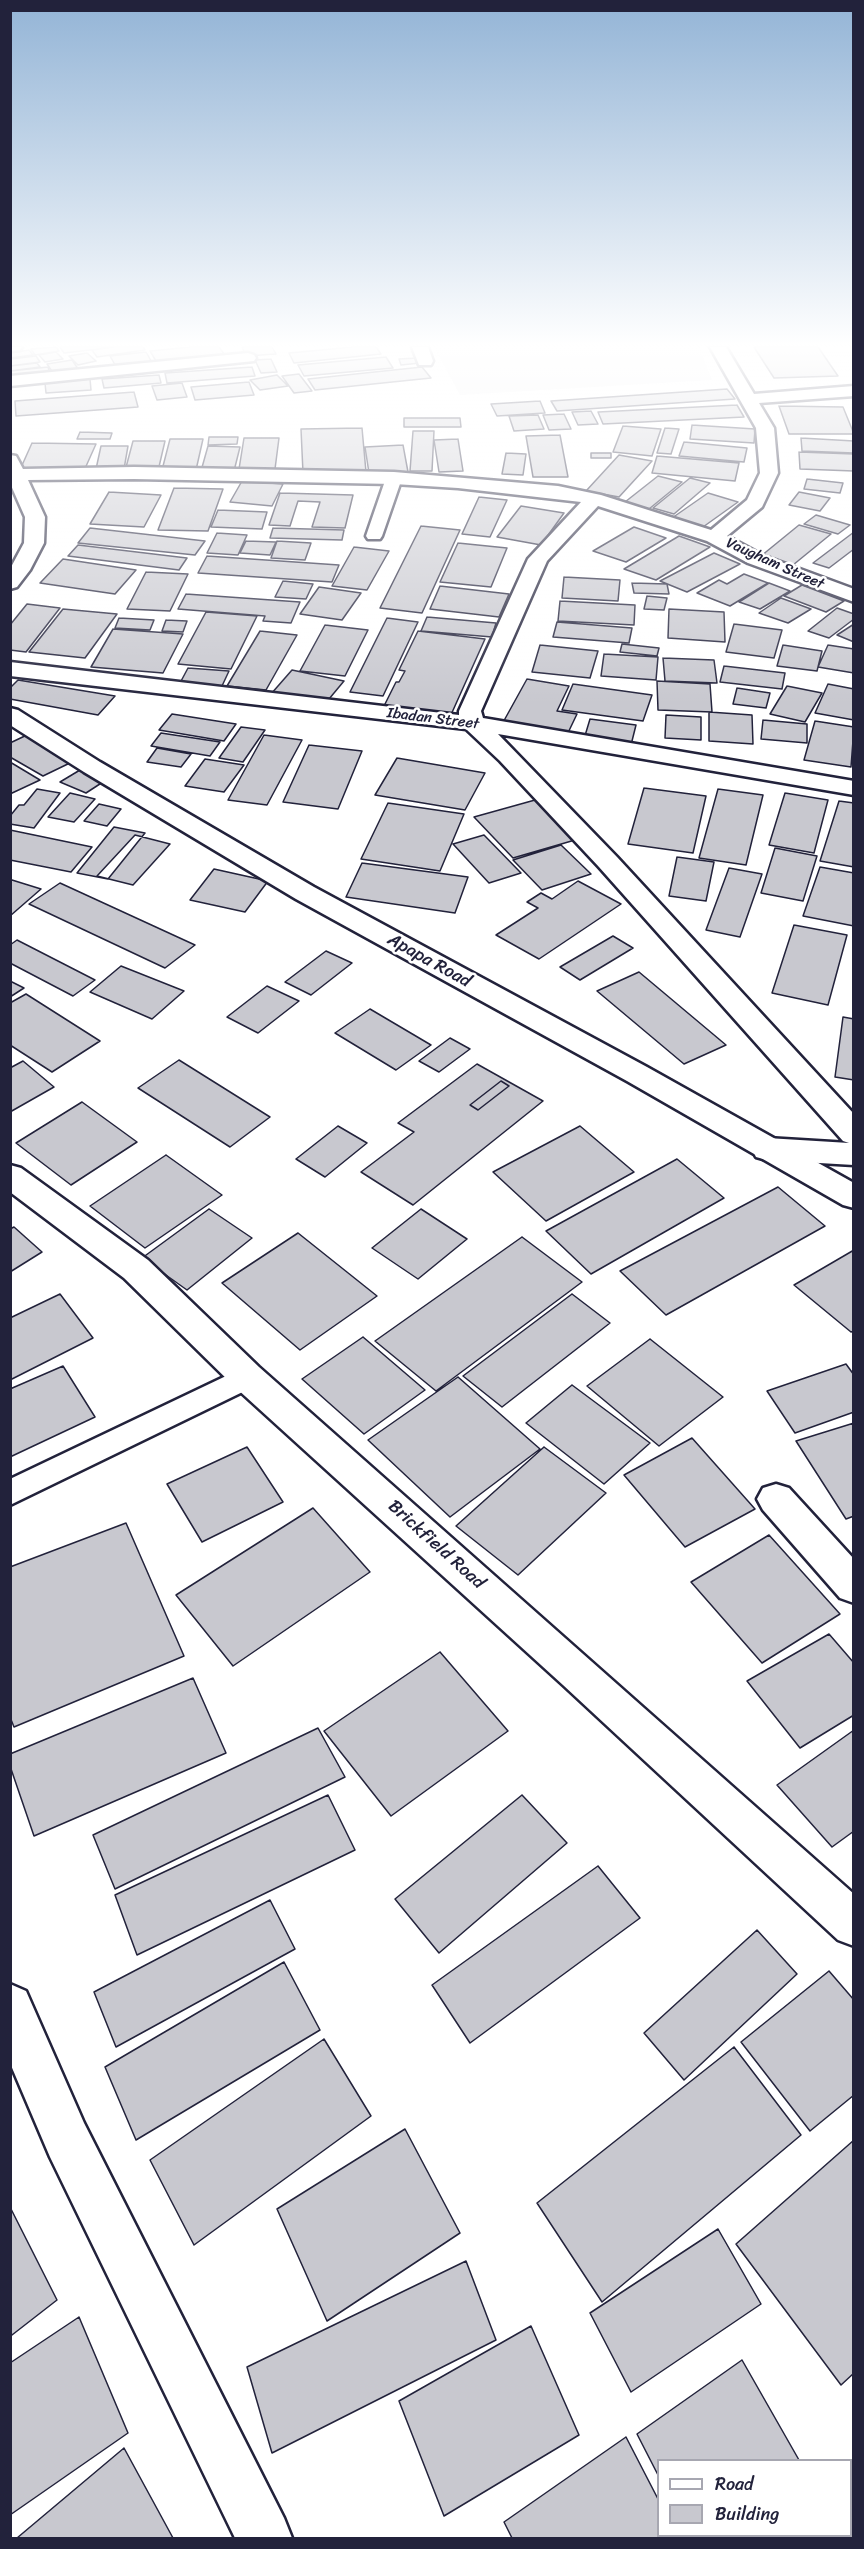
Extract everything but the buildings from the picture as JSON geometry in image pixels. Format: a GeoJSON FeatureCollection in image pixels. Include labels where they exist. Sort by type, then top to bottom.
{"type":"FeatureCollection","features":[{"type":"Feature","properties":{"kind":"street"},"geometry":{"type":"LineString","coordinates":[[714,537],[755,503],[769,473],[768,466]]}},
{"type":"Feature","properties":{"kind":"street"},"geometry":{"type":"LineString","coordinates":[[10,583],[23,566],[34,543],[35,517],[15,467]]}},
{"type":"Feature","properties":{"kind":"street","name":"Vaugham Street"},"geometry":{"type":"LineString","coordinates":[[15,467],[146,474],[394,478],[467,482],[558,492],[594,499],[714,537],[755,559],[854,596]]}},
{"type":"Feature","properties":{"kind":"street"},"geometry":{"type":"LineString","coordinates":[[594,499],[538,560],[470,711],[473,723],[508,756],[608,862],[854,1134]]}},
{"type":"Feature","properties":{"kind":"street","name":"Ibadan Street"},"geometry":{"type":"LineString","coordinates":[[10,669],[473,723],[854,788]]}},
{"type":"Feature","properties":{"kind":"street","name":"Apapa Road"},"geometry":{"type":"LineString","coordinates":[[10,715],[92,767],[305,893],[637,1074],[854,1197]]}},
{"type":"Feature","properties":{"kind":"street"},"geometry":{"type":"LineString","coordinates":[[767,1149],[854,1154]]}},
{"type":"Feature","properties":{"kind":"street","name":"Brickfield Road"},"geometry":{"type":"LineString","coordinates":[[16,1186],[136,1269],[247,1377],[551,1648],[854,1924]]}},
{"type":"Feature","properties":{"kind":"street"},"geometry":{"type":"LineString","coordinates":[[776,1499],[854,1586]]}},
{"type":"Feature","properties":{"kind":"street"},"geometry":{"type":"LineString","coordinates":[[10,2007],[67,2140],[264,2538]]}},
{"type":"Feature","properties":{"kind":"lane"},"geometry":{"type":"LineString","coordinates":[[374,536],[394,478]]}},
{"type":"Feature","properties":{"kind":"lane"},"geometry":{"type":"LineString","coordinates":[[10,1494],[247,1377]]}}]}
